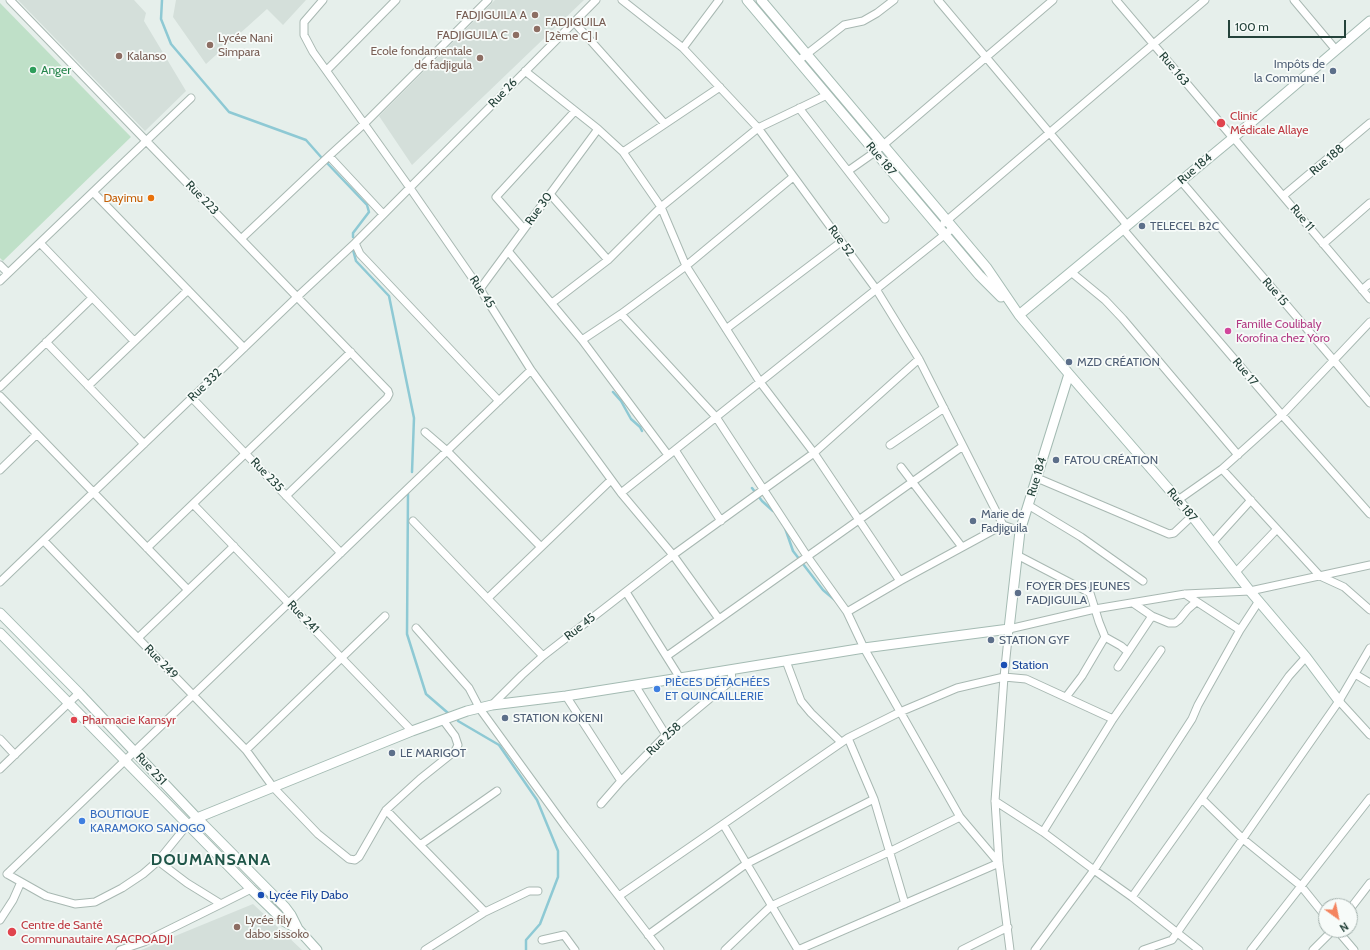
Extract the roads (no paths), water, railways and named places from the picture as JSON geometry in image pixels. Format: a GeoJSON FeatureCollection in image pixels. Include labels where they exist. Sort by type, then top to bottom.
{"type":"FeatureCollection","features":[{"type":"Feature","properties":{"kind":"street","name":"Rue 223"},"geometry":{"type":"LineString","coordinates":[[10,0],[388,391],[389,394],[387,398],[286,496]]}},
{"type":"Feature","properties":{"kind":"street","name":"Rue 45"},"geometry":{"type":"LineString","coordinates":[[323,0],[304,22],[304,35],[313,52],[480,289],[531,370],[611,480],[673,555],[718,619]]}},
{"type":"Feature","properties":{"kind":"street"},"geometry":{"type":"LineString","coordinates":[[326,70],[396,0]]}},
{"type":"Feature","properties":{"kind":"street"},"geometry":{"type":"LineString","coordinates":[[241,239],[364,124],[488,0]]}},
{"type":"Feature","properties":{"kind":"street","name":"Rue 26"},"geometry":{"type":"LineString","coordinates":[[410,188],[596,0]]}},
{"type":"Feature","properties":{"kind":"street","name":"Rue 52"},"geometry":{"type":"LineString","coordinates":[[622,0],[683,48],[758,128],[876,289],[919,359],[1003,525]]}},
{"type":"Feature","properties":{"kind":"street"},"geometry":{"type":"LineString","coordinates":[[683,48],[719,0]]}},
{"type":"Feature","properties":{"kind":"street","name":"Rue 187"},"geometry":{"type":"LineString","coordinates":[[747,0],[979,275],[1019,315],[1192,516],[1250,591],[1306,657],[1339,701]]}},
{"type":"Feature","properties":{"kind":"street","name":"Rue 187"},"geometry":{"type":"LineString","coordinates":[[761,0],[986,268],[1019,315]]}},
{"type":"Feature","properties":{"kind":"street"},"geometry":{"type":"LineString","coordinates":[[798,60],[844,25],[863,21],[877,13],[894,0]]}},
{"type":"Feature","properties":{"kind":"street","name":"Rue 17"},"geometry":{"type":"LineString","coordinates":[[938,0],[1050,133],[1125,227],[1282,415],[1370,514]]}},
{"type":"Feature","properties":{"kind":"street"},"geometry":{"type":"LineString","coordinates":[[848,171],[875,152],[1053,0]]}},
{"type":"Feature","properties":{"kind":"street","name":"Rue 163"},"geometry":{"type":"LineString","coordinates":[[1116,0],[1233,137]]}},
{"type":"Feature","properties":{"kind":"street"},"geometry":{"type":"LineString","coordinates":[[939,227],[1204,0]]}},
{"type":"Feature","properties":{"kind":"street"},"geometry":{"type":"LineString","coordinates":[[1294,0],[1336,50]]}},
{"type":"Feature","properties":{"kind":"street","name":"Rue 184"},"geometry":{"type":"LineString","coordinates":[[1019,315],[1181,181],[1370,21]]}},
{"type":"Feature","properties":{"kind":"street"},"geometry":{"type":"LineString","coordinates":[[574,22],[664,124]]}},
{"type":"Feature","properties":{"kind":"street"},"geometry":{"type":"LineString","coordinates":[[525,71],[598,128],[623,152],[661,207],[686,266],[760,382],[814,453],[900,581]]}},
{"type":"Feature","properties":{"kind":"street"},"geometry":{"type":"LineString","coordinates":[[623,152],[720,87]]}},
{"type":"Feature","properties":{"kind":"street"},"geometry":{"type":"LineString","coordinates":[[552,303],[608,260],[661,207],[758,128],[827,95]]}},
{"type":"Feature","properties":{"kind":"street"},"geometry":{"type":"LineString","coordinates":[[0,281],[191,98]]}},
{"type":"Feature","properties":{"kind":"street"},"geometry":{"type":"LineString","coordinates":[[799,108],[885,219]]}},
{"type":"Feature","properties":{"kind":"street"},"geometry":{"type":"LineString","coordinates":[[524,229],[496,197],[575,111]]}},
{"type":"Feature","properties":{"kind":"street","name":"Rue 188"},"geometry":{"type":"LineString","coordinates":[[1284,196],[1370,123]]}},
{"type":"Feature","properties":{"kind":"street","name":"Rue 30"},"geometry":{"type":"LineString","coordinates":[[480,289],[598,128]]}},
{"type":"Feature","properties":{"kind":"street","name":"Rue 11"},"geometry":{"type":"LineString","coordinates":[[1233,137],[1370,299]]}},
{"type":"Feature","properties":{"kind":"street"},"geometry":{"type":"LineString","coordinates":[[329,156],[383,214]]}},
{"type":"Feature","properties":{"kind":"street"},"geometry":{"type":"LineString","coordinates":[[582,340],[621,314],[686,266],[793,177]]}},
{"type":"Feature","properties":{"kind":"street","name":"Rue 15"},"geometry":{"type":"LineString","coordinates":[[1181,181],[1370,403]]}},
{"type":"Feature","properties":{"kind":"street","name":"Rue 332"},"geometry":{"type":"LineString","coordinates":[[0,582],[355,243],[410,188]]}},
{"type":"Feature","properties":{"kind":"street"},"geometry":{"type":"LineString","coordinates":[[93,192],[244,348]]}},
{"type":"Feature","properties":{"kind":"street"},"geometry":{"type":"LineString","coordinates":[[550,194],[608,260]]}},
{"type":"Feature","properties":{"kind":"street"},"geometry":{"type":"LineString","coordinates":[[922,207],[930,200]]}},
{"type":"Feature","properties":{"kind":"street"},"geometry":{"type":"LineString","coordinates":[[1323,244],[1370,203]]}},
{"type":"Feature","properties":{"kind":"street"},"geometry":{"type":"LineString","coordinates":[[621,493],[953,228]]}},
{"type":"Feature","properties":{"kind":"street"},"geometry":{"type":"LineString","coordinates":[[726,329],[841,242]]}},
{"type":"Feature","properties":{"kind":"street"},"geometry":{"type":"LineString","coordinates":[[40,243],[134,341]]}},
{"type":"Feature","properties":{"kind":"street"},"geometry":{"type":"LineString","coordinates":[[355,243],[360,254],[499,401]]}},
{"type":"Feature","properties":{"kind":"street"},"geometry":{"type":"LineString","coordinates":[[508,251],[582,340],[668,455]]}},
{"type":"Feature","properties":{"kind":"street"},"geometry":{"type":"LineString","coordinates":[[0,265],[8,273]]}},
{"type":"Feature","properties":{"kind":"street"},"geometry":{"type":"LineString","coordinates":[[1071,272],[1105,300],[1123,319],[1238,455]]}},
{"type":"Feature","properties":{"kind":"street"},"geometry":{"type":"LineString","coordinates":[[1362,290],[1370,284]]}},
{"type":"Feature","properties":{"kind":"street"},"geometry":{"type":"LineString","coordinates":[[88,386],[188,290]]}},
{"type":"Feature","properties":{"kind":"street"},"geometry":{"type":"LineString","coordinates":[[0,387],[92,298]]}},
{"type":"Feature","properties":{"kind":"street"},"geometry":{"type":"LineString","coordinates":[[621,314],[716,417],[807,556],[847,612],[864,648],[960,817],[999,863]]}},
{"type":"Feature","properties":{"kind":"street"},"geometry":{"type":"LineString","coordinates":[[1178,500],[1222,469],[1282,415],[1370,322]]}},
{"type":"Feature","properties":{"kind":"street"},"geometry":{"type":"LineString","coordinates":[[46,342],[144,444]]}},
{"type":"Feature","properties":{"kind":"street"},"geometry":{"type":"LineString","coordinates":[[147,548],[351,352]]}},
{"type":"Feature","properties":{"kind":"street"},"geometry":{"type":"LineString","coordinates":[[673,555],[814,453],[919,359]]}},
{"type":"Feature","properties":{"kind":"street"},"geometry":{"type":"LineString","coordinates":[[531,370],[135,752],[3,875],[21,882],[46,896],[75,904],[95,902],[122,888],[158,861],[188,824],[197,818],[412,730],[467,711],[492,705],[566,696],[864,648],[1009,629],[1095,609],[1185,594],[1250,591],[1370,565]]}},
{"type":"Feature","properties":{"kind":"street","name":"Rue 184"},"geometry":{"type":"LineString","coordinates":[[1009,629],[1020,531],[1069,374]]}},
{"type":"Feature","properties":{"kind":"street"},"geometry":{"type":"LineString","coordinates":[[0,396],[188,590]]}},
{"type":"Feature","properties":{"kind":"street","name":"Rue 235"},"geometry":{"type":"LineString","coordinates":[[192,398],[341,553]]}},
{"type":"Feature","properties":{"kind":"street"},"geometry":{"type":"LineString","coordinates":[[890,445],[944,408]]}},
{"type":"Feature","properties":{"kind":"street"},"geometry":{"type":"LineString","coordinates":[[426,432],[447,451],[541,548]]}},
{"type":"Feature","properties":{"kind":"street"},"geometry":{"type":"LineString","coordinates":[[0,470],[37,434]]}},
{"type":"Feature","properties":{"kind":"street"},"geometry":{"type":"LineString","coordinates":[[666,656],[963,446]]}},
{"type":"Feature","properties":{"kind":"street"},"geometry":{"type":"LineString","coordinates":[[675,450],[721,520]]}},
{"type":"Feature","properties":{"kind":"street"},"geometry":{"type":"LineString","coordinates":[[901,467],[962,547]]}},
{"type":"Feature","properties":{"kind":"street"},"geometry":{"type":"LineString","coordinates":[[1222,469],[1320,576],[1344,587],[1370,610]]}},
{"type":"Feature","properties":{"kind":"street"},"geometry":{"type":"LineString","coordinates":[[1036,478],[1169,534],[1174,533],[1192,516]]}},
{"type":"Feature","properties":{"kind":"street"},"geometry":{"type":"LineString","coordinates":[[488,598],[611,480]]}},
{"type":"Feature","properties":{"kind":"street"},"geometry":{"type":"LineString","coordinates":[[1213,542],[1251,500]]}},
{"type":"Feature","properties":{"kind":"street","name":"Rue 241"},"geometry":{"type":"LineString","coordinates":[[193,504],[412,730]]}},
{"type":"Feature","properties":{"kind":"street"},"geometry":{"type":"LineString","coordinates":[[1028,505],[1081,537],[1143,580]]}},
{"type":"Feature","properties":{"kind":"street"},"geometry":{"type":"LineString","coordinates":[[413,521],[544,656]]}},
{"type":"Feature","properties":{"kind":"street"},"geometry":{"type":"LineString","coordinates":[[847,612],[900,581],[1003,525],[1020,531]]}},
{"type":"Feature","properties":{"kind":"street"},"geometry":{"type":"LineString","coordinates":[[1236,572],[1277,529]]}},
{"type":"Feature","properties":{"kind":"street","name":"Rue 249"},"geometry":{"type":"LineString","coordinates":[[44,541],[246,750],[273,786],[318,834],[349,859],[354,860],[359,857],[386,810]]}},
{"type":"Feature","properties":{"kind":"street"},"geometry":{"type":"LineString","coordinates":[[138,638],[234,546]]}},
{"type":"Feature","properties":{"kind":"street","name":"Rue 45"},"geometry":{"type":"LineString","coordinates":[[492,705],[522,675],[544,656],[673,555]]}},
{"type":"Feature","properties":{"kind":"street"},"geometry":{"type":"LineString","coordinates":[[1017,555],[1090,593],[1105,637],[1121,646],[1128,652]]}},
{"type":"Feature","properties":{"kind":"street"},"geometry":{"type":"LineString","coordinates":[[626,592],[680,678]]}},
{"type":"Feature","properties":{"kind":"street"},"geometry":{"type":"LineString","coordinates":[[1185,594],[1240,630]]}},
{"type":"Feature","properties":{"kind":"street"},"geometry":{"type":"LineString","coordinates":[[1035,950],[1094,870],[1192,718],[1240,630],[1259,601]]}},
{"type":"Feature","properties":{"kind":"street"},"geometry":{"type":"LineString","coordinates":[[1133,603],[1152,616],[1169,623],[1174,623],[1179,620],[1196,602]]}},
{"type":"Feature","properties":{"kind":"street","name":"Rue 251"},"geometry":{"type":"LineString","coordinates":[[0,613],[79,693],[197,818],[285,907],[298,929],[318,950]]}},
{"type":"Feature","properties":{"kind":"street"},"geometry":{"type":"LineString","coordinates":[[246,750],[385,616]]}},
{"type":"Feature","properties":{"kind":"street"},"geometry":{"type":"LineString","coordinates":[[1118,667],[1152,616]]}},
{"type":"Feature","properties":{"kind":"street"},"geometry":{"type":"LineString","coordinates":[[416,628],[469,688],[480,709],[565,826],[660,950]]}},
{"type":"Feature","properties":{"kind":"street"},"geometry":{"type":"LineString","coordinates":[[1009,629],[995,801],[999,863],[1010,950]]}},
{"type":"Feature","properties":{"kind":"street","name":"Rue 251"},"geometry":{"type":"LineString","coordinates":[[0,633],[251,889],[285,922],[298,929]]}},
{"type":"Feature","properties":{"kind":"street"},"geometry":{"type":"LineString","coordinates":[[1066,697],[1082,676],[1105,637]]}},
{"type":"Feature","properties":{"kind":"street"},"geometry":{"type":"LineString","coordinates":[[1143,950],[1172,940],[1339,701],[1370,648]]}},
{"type":"Feature","properties":{"kind":"street"},"geometry":{"type":"LineString","coordinates":[[1043,832],[1113,720],[1161,650]]}},
{"type":"Feature","properties":{"kind":"street"},"geometry":{"type":"LineString","coordinates":[[1132,897],[1289,676],[1306,657]]}},
{"type":"Feature","properties":{"kind":"street"},"geometry":{"type":"LineString","coordinates":[[786,661],[801,701],[841,742]]}},
{"type":"Feature","properties":{"kind":"street","name":"Rue 258"},"geometry":{"type":"LineString","coordinates":[[601,804],[621,781],[666,735],[732,680],[731,670]]}},
{"type":"Feature","properties":{"kind":"street"},"geometry":{"type":"LineString","coordinates":[[1355,674],[1370,683]]}},
{"type":"Feature","properties":{"kind":"street"},"geometry":{"type":"LineString","coordinates":[[619,896],[841,742],[900,712],[957,688],[1004,677],[1026,679],[1113,720]]}},
{"type":"Feature","properties":{"kind":"street"},"geometry":{"type":"LineString","coordinates":[[635,685],[666,735]]}},
{"type":"Feature","properties":{"kind":"street"},"geometry":{"type":"LineString","coordinates":[[0,769],[79,693]]}},
{"type":"Feature","properties":{"kind":"street"},"geometry":{"type":"LineString","coordinates":[[566,696],[621,781]]}},
{"type":"Feature","properties":{"kind":"street"},"geometry":{"type":"LineString","coordinates":[[1339,701],[1370,735]]}},
{"type":"Feature","properties":{"kind":"street"},"geometry":{"type":"LineString","coordinates":[[443,720],[455,736],[458,745],[455,751],[420,779],[386,810],[485,912]]}},
{"type":"Feature","properties":{"kind":"street"},"geometry":{"type":"LineString","coordinates":[[848,738],[874,799],[905,904]]}},
{"type":"Feature","properties":{"kind":"street"},"geometry":{"type":"LineString","coordinates":[[0,739],[15,755]]}},
{"type":"Feature","properties":{"kind":"street"},"geometry":{"type":"LineString","coordinates":[[420,845],[497,791]]}},
{"type":"Feature","properties":{"kind":"street"},"geometry":{"type":"LineString","coordinates":[[1251,950],[1370,798]]}},
{"type":"Feature","properties":{"kind":"street"},"geometry":{"type":"LineString","coordinates":[[648,935],[746,864],[874,799]]}},
{"type":"Feature","properties":{"kind":"street"},"geometry":{"type":"LineString","coordinates":[[1202,799],[1243,839],[1301,886],[1318,907]]}},
{"type":"Feature","properties":{"kind":"street"},"geometry":{"type":"LineString","coordinates":[[995,801],[1043,832],[1132,897],[1199,950]]}},
{"type":"Feature","properties":{"kind":"street"},"geometry":{"type":"LineString","coordinates":[[725,950],[772,906],[889,852],[960,817]]}},
{"type":"Feature","properties":{"kind":"street"},"geometry":{"type":"LineString","coordinates":[[723,824],[798,950],[999,863]]}},
{"type":"Feature","properties":{"kind":"street"},"geometry":{"type":"LineString","coordinates":[[158,861],[187,883],[221,904]]}},
{"type":"Feature","properties":{"kind":"street"},"geometry":{"type":"LineString","coordinates":[[0,920],[13,900],[21,882]]}},
{"type":"Feature","properties":{"kind":"street"},"geometry":{"type":"LineString","coordinates":[[1358,899],[1370,883]]}},
{"type":"Feature","properties":{"kind":"street"},"geometry":{"type":"LineString","coordinates":[[120,950],[144,942],[251,889]]}},
{"type":"Feature","properties":{"kind":"street"},"geometry":{"type":"LineString","coordinates":[[425,950],[485,912],[529,891],[538,891]]}},
{"type":"Feature","properties":{"kind":"street"},"geometry":{"type":"LineString","coordinates":[[962,950],[1008,927]]}},
{"type":"Feature","properties":{"kind":"street"},"geometry":{"type":"LineString","coordinates":[[542,940],[564,935],[574,950]]}},
{"type":"Feature","properties":{"kind":"street"},"geometry":{"type":"LineString","coordinates":[[1312,950],[1325,938]]}},
{"type":"Feature","properties":{"kind":"street"},"geometry":{"type":"LineString","coordinates":[[1344,938],[1354,950]]}},
{"type":"Feature","properties":{"kind":"waterway"},"geometry":{"type":"LineString","coordinates":[[162,0],[161,19],[171,44],[229,112],[306,140],[321,157]]}},
{"type":"Feature","properties":{"kind":"waterway"},"geometry":{"type":"LineString","coordinates":[[327,163],[367,205],[369,212],[353,233],[353,237]]}},
{"type":"Feature","properties":{"kind":"waterway"},"geometry":{"type":"LineString","coordinates":[[353,250],[356,261],[389,296],[414,418],[412,472]]}},
{"type":"Feature","properties":{"kind":"waterway"},"geometry":{"type":"LineString","coordinates":[[613,392],[621,401],[631,419],[640,427],[642,431]]}},
{"type":"Feature","properties":{"kind":"waterway"},"geometry":{"type":"LineString","coordinates":[[752,488],[762,501],[773,511]]}},
{"type":"Feature","properties":{"kind":"waterway"},"geometry":{"type":"LineString","coordinates":[[408,493],[407,634],[426,694],[448,713]]}},
{"type":"Feature","properties":{"kind":"waterway"},"geometry":{"type":"LineString","coordinates":[[785,528],[793,551],[823,590],[836,601]]}},
{"type":"Feature","properties":{"kind":"waterway"},"geometry":{"type":"LineString","coordinates":[[458,721],[499,745],[537,800],[558,851],[558,877],[540,924],[526,940],[526,950]]}},
{"type":"Feature","properties":{"kind":"place","name":"FADJIGUILA A"},"geometry":{"type":"Point","coordinates":[535,15]}},
{"type":"Feature","properties":{"kind":"place","name":"FADJIGUILA [2ème C] I"},"geometry":{"type":"Point","coordinates":[537,29]}},
{"type":"Feature","properties":{"kind":"place","name":"FADJIGUILA C"},"geometry":{"type":"Point","coordinates":[516,35]}},
{"type":"Feature","properties":{"kind":"place","name":"Lycée Nani Simpara"},"geometry":{"type":"Point","coordinates":[210,45]}},
{"type":"Feature","properties":{"kind":"place","name":"Kalanso"},"geometry":{"type":"Point","coordinates":[119,56]}},
{"type":"Feature","properties":{"kind":"place","name":"Ecole fondamentale de fadjigula"},"geometry":{"type":"Point","coordinates":[480,58]}},
{"type":"Feature","properties":{"kind":"place","name":"Anger"},"geometry":{"type":"Point","coordinates":[33,70]}},
{"type":"Feature","properties":{"kind":"place","name":"Impôts de la Commune I"},"geometry":{"type":"Point","coordinates":[1333,71]}},
{"type":"Feature","properties":{"kind":"place","name":"Clinic Médicale Allaye"},"geometry":{"type":"Point","coordinates":[1221,123]}},
{"type":"Feature","properties":{"kind":"place","name":"Dayimu"},"geometry":{"type":"Point","coordinates":[151,198]}},
{"type":"Feature","properties":{"kind":"place","name":"TELECEL B2C"},"geometry":{"type":"Point","coordinates":[1142,226]}},
{"type":"Feature","properties":{"kind":"place","name":"Famille Coulibaly Korofina chez Yoro"},"geometry":{"type":"Point","coordinates":[1228,331]}},
{"type":"Feature","properties":{"kind":"place","name":"MZD CRÉATION"},"geometry":{"type":"Point","coordinates":[1069,362]}},
{"type":"Feature","properties":{"kind":"place","name":"FATOU CRÉATION"},"geometry":{"type":"Point","coordinates":[1056,460]}},
{"type":"Feature","properties":{"kind":"place","name":"Marie de Fadjiguila"},"geometry":{"type":"Point","coordinates":[973,521]}},
{"type":"Feature","properties":{"kind":"place","name":"FOYER DES JEUNES FADJIGUILA"},"geometry":{"type":"Point","coordinates":[1018,593]}},
{"type":"Feature","properties":{"kind":"place","name":"STATION GYF"},"geometry":{"type":"Point","coordinates":[991,640]}},
{"type":"Feature","properties":{"kind":"place","name":"Station"},"geometry":{"type":"Point","coordinates":[1004,665]}},
{"type":"Feature","properties":{"kind":"place","name":"PIÈCES DÉTACHÉES ET QUINCAILLERIE"},"geometry":{"type":"Point","coordinates":[657,689]}},
{"type":"Feature","properties":{"kind":"place","name":"STATION KOKENI"},"geometry":{"type":"Point","coordinates":[505,718]}},
{"type":"Feature","properties":{"kind":"place","name":"Pharmacie Kamsyr"},"geometry":{"type":"Point","coordinates":[74,720]}},
{"type":"Feature","properties":{"kind":"place","name":"LE MARIGOT"},"geometry":{"type":"Point","coordinates":[392,753]}},
{"type":"Feature","properties":{"kind":"place","name":"BOUTIQUE KARAMOKO SANOGO"},"geometry":{"type":"Point","coordinates":[82,821]}},
{"type":"Feature","properties":{"kind":"place","name":"Lycée Fily Dabo"},"geometry":{"type":"Point","coordinates":[261,895]}},
{"type":"Feature","properties":{"kind":"place","name":"Lycée fily dabo sissoko"},"geometry":{"type":"Point","coordinates":[237,927]}},
{"type":"Feature","properties":{"kind":"place","name":"Centre de Santé Communautaire ASACPOADJI"},"geometry":{"type":"Point","coordinates":[12,932]}},
{"type":"Feature","properties":{"kind":"district","name":"DOUMANSANA"},"geometry":{"type":"Point","coordinates":[211,860]}}]}
